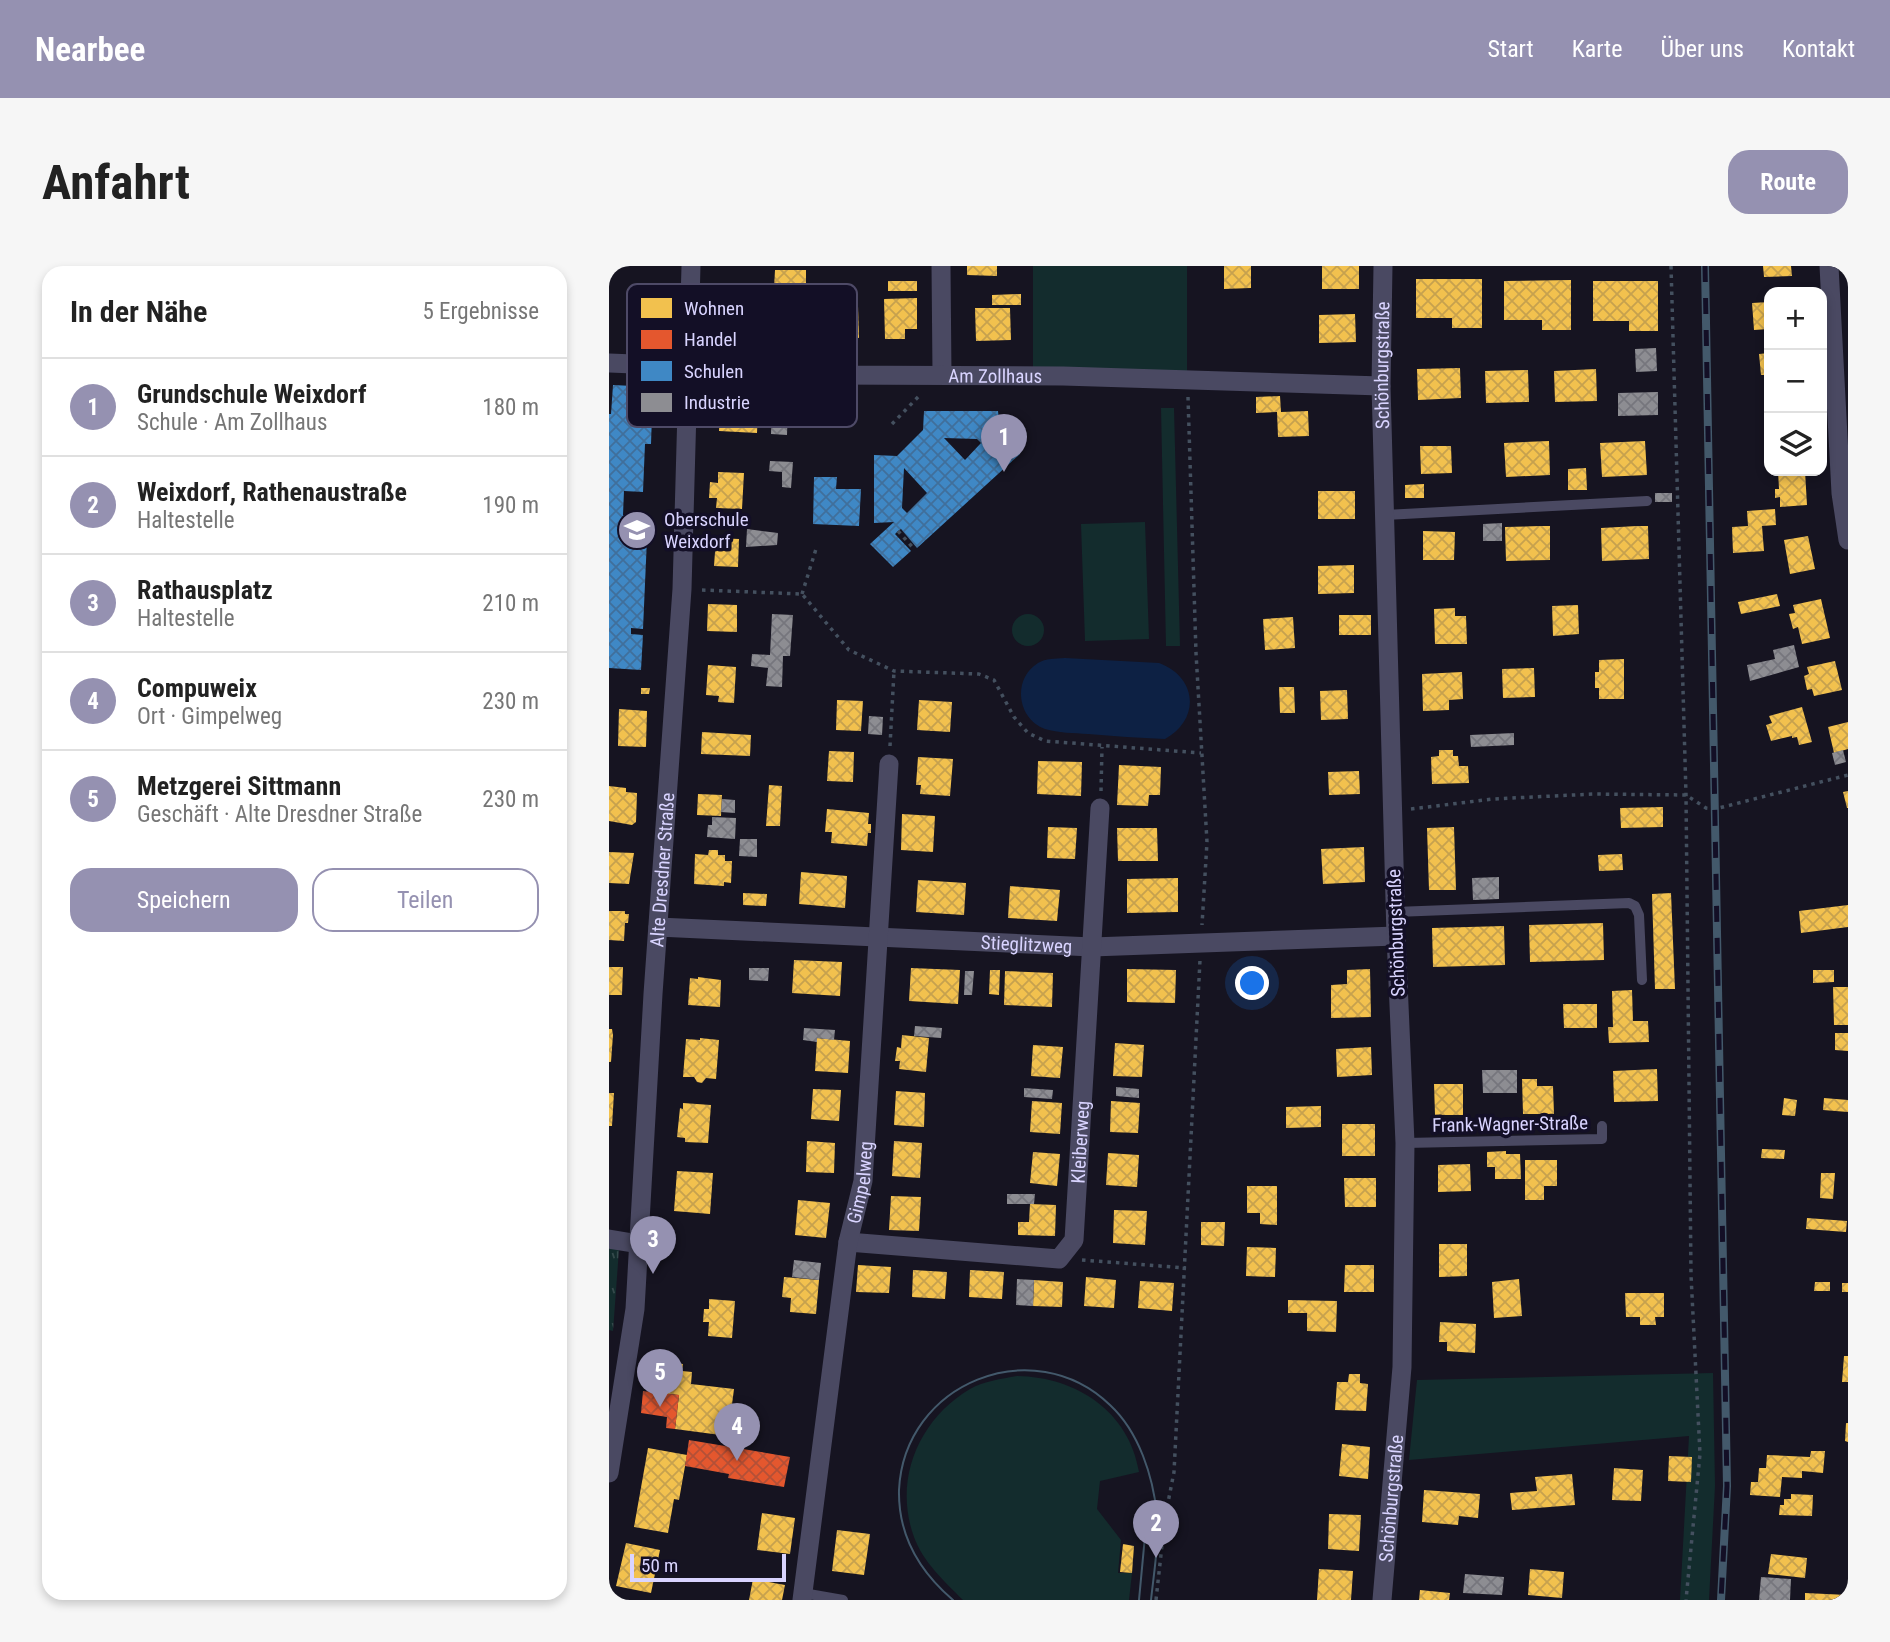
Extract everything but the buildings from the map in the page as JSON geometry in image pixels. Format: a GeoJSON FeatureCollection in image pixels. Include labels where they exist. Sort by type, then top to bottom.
{"type":"FeatureCollection","features":[{"type":"Feature","properties":{"kind":"street","name":"Alte Dresdner Straße"},"geometry":{"type":"LineString","coordinates":[[691,266],[691,284]]}},
{"type":"Feature","properties":{"kind":"street"},"geometry":{"type":"LineString","coordinates":[[941,266],[942,374]]}},
{"type":"Feature","properties":{"kind":"street","name":"Schönburgstraße"},"geometry":{"type":"LineString","coordinates":[[1382,1600],[1402,1367],[1405,1143],[1395,912],[1384,515],[1381,386],[1383,266]]}},
{"type":"Feature","properties":{"kind":"street"},"geometry":{"type":"LineString","coordinates":[[1829,266],[1841,493],[1848,540]]}},
{"type":"Feature","properties":{"kind":"street","name":"Am Zollhaus"},"geometry":{"type":"LineString","coordinates":[[609,363],[627,364]]}},
{"type":"Feature","properties":{"kind":"street","name":"Am Zollhaus"},"geometry":{"type":"LineString","coordinates":[[857,375],[942,374],[1381,386]]}},
{"type":"Feature","properties":{"kind":"street","name":"Alte Dresdner Straße"},"geometry":{"type":"LineString","coordinates":[[609,1473],[635,1309],[658,927],[683,589],[687,427]]}},
{"type":"Feature","properties":{"kind":"street","name":"Gimpelweg"},"geometry":{"type":"LineString","coordinates":[[802,1597],[848,1242],[863,1181],[889,764]]}},
{"type":"Feature","properties":{"kind":"street","name":"Kleiberweg"},"geometry":{"type":"LineString","coordinates":[[1059,1259],[1074,1240],[1100,808]]}},
{"type":"Feature","properties":{"kind":"street","name":"Stieglitzweg"},"geometry":{"type":"LineString","coordinates":[[658,927],[1092,947],[1396,936]]}},
{"type":"Feature","properties":{"kind":"street"},"geometry":{"type":"LineString","coordinates":[[609,1239],[639,1244]]}},
{"type":"Feature","properties":{"kind":"street"},"geometry":{"type":"LineString","coordinates":[[848,1242],[1059,1259]]}},
{"type":"Feature","properties":{"kind":"lane"},"geometry":{"type":"LineString","coordinates":[[1384,515],[1647,501]]}},
{"type":"Feature","properties":{"kind":"lane"},"geometry":{"type":"LineString","coordinates":[[1395,912],[1629,903],[1635,906],[1639,915],[1642,980]]}},
{"type":"Feature","properties":{"kind":"lane","name":"Frank-Wagner-Straße"},"geometry":{"type":"LineString","coordinates":[[1405,1143],[1602,1139],[1602,1126]]}},
{"type":"Feature","properties":{"kind":"lane"},"geometry":{"type":"LineString","coordinates":[[802,1597],[843,1600]]}},
{"type":"Feature","properties":{"kind":"path"},"geometry":{"type":"LineString","coordinates":[[1671,266],[1686,795],[1691,1262],[1700,1454],[1686,1600]]}},
{"type":"Feature","properties":{"kind":"path"},"geometry":{"type":"LineString","coordinates":[[1156,1600],[1165,1518],[1174,1472],[1207,842],[1201,753],[1188,380]]}},
{"type":"Feature","properties":{"kind":"path"},"geometry":{"type":"LineString","coordinates":[[892,424],[921,394]]}},
{"type":"Feature","properties":{"kind":"path"},"geometry":{"type":"LineString","coordinates":[[898,531],[915,550]]}},
{"type":"Feature","properties":{"kind":"path"},"geometry":{"type":"LineString","coordinates":[[802,594],[816,549]]}},
{"type":"Feature","properties":{"kind":"path"},"geometry":{"type":"LineString","coordinates":[[683,589],[802,594],[849,650],[894,671],[979,674],[993,680],[1014,717],[1028,733],[1045,741],[1201,753]]}},
{"type":"Feature","properties":{"kind":"path"},"geometry":{"type":"LineString","coordinates":[[889,764],[894,671]]}},
{"type":"Feature","properties":{"kind":"path"},"geometry":{"type":"LineString","coordinates":[[1100,808],[1102,747]]}},
{"type":"Feature","properties":{"kind":"path"},"geometry":{"type":"LineString","coordinates":[[1392,811],[1493,799],[1568,795],[1686,795],[1706,808],[1715,809],[1848,775]]}},
{"type":"Feature","properties":{"kind":"path"},"geometry":{"type":"LineString","coordinates":[[1059,1259],[1186,1268]]}},
{"type":"Feature","properties":{"kind":"green space"},"geometry":{"type":"Polygon","coordinates":[[[1033,266],[1187,266],[1187,380],[1033,376],[1033,266]]]}},
{"type":"Feature","properties":{"kind":"green space"},"geometry":{"type":"Polygon","coordinates":[[[1161,408],[1174,408],[1180,646],[1166,646],[1161,408]]]}},
{"type":"Feature","properties":{"kind":"green space"},"geometry":{"type":"Polygon","coordinates":[[[1145,522],[1149,639],[1085,641],[1081,524],[1145,522]]]}},
{"type":"Feature","properties":{"kind":"green space"},"geometry":{"type":"Polygon","coordinates":[[[1028,614],[1039,619],[1044,630],[1039,641],[1028,646],[1017,641],[1012,630],[1017,619],[1028,614]]]}},
{"type":"Feature","properties":{"kind":"green space"},"geometry":{"type":"Polygon","coordinates":[[[609,1248],[619,1249],[613,1331],[609,1330],[609,1248]]]}},
{"type":"Feature","properties":{"kind":"green space"},"geometry":{"type":"Polygon","coordinates":[[[1713,1373],[1715,1486],[1709,1600],[1680,1600],[1689,1436],[1409,1460],[1417,1380],[1713,1373]]]}},
{"type":"Feature","properties":{"kind":"green space"},"geometry":{"type":"Polygon","coordinates":[[[1017,1376],[1060,1383],[1079,1391],[1112,1415],[1124,1431],[1139,1472],[1100,1481],[1097,1509],[1121,1540],[1118,1573],[1132,1573],[1129,1600],[963,1600],[935,1571],[918,1546],[908,1516],[907,1494],[909,1473],[924,1434],[952,1402],[970,1389],[987,1382],[1017,1376]]]}},
{"type":"Feature","properties":{"kind":"water"},"geometry":{"type":"Polygon","coordinates":[[[1047,659],[1159,663],[1172,669],[1187,688],[1190,699],[1185,721],[1165,739],[1066,733],[1045,729],[1028,717],[1021,698],[1021,688],[1030,670],[1038,663],[1047,659]]]}},
{"type":"Feature","properties":{"kind":"tram line"},"geometry":{"type":"LineString","coordinates":[[953,1600],[921,1564],[902,1522],[899,1490],[906,1453],[923,1421],[948,1397],[977,1380],[1011,1371],[1045,1372],[1079,1383],[1110,1405],[1137,1441],[1148,1470],[1157,1515],[1157,1547],[1151,1600]]}},
{"type":"Feature","properties":{"kind":"tram line"},"geometry":{"type":"LineString","coordinates":[[1139,1600],[1148,1504]]}},
{"type":"Feature","properties":{"kind":"railway"},"geometry":{"type":"LineString","coordinates":[[1705,266],[1727,1486],[1721,1600]]}},
{"type":"Feature","properties":{"kind":"place","name":"Grundschule Weixdorf"},"geometry":{"type":"Point","coordinates":[1004,472]}},
{"type":"Feature","properties":{"kind":"place","name":"Oberschule Weixdorf"},"geometry":{"type":"Point","coordinates":[637,530]}},
{"type":"Feature","properties":{"kind":"place","name":"Rathausplatz"},"geometry":{"type":"Point","coordinates":[653,1274]}},
{"type":"Feature","properties":{"kind":"place","name":"Metzgerei Sittmann"},"geometry":{"type":"Point","coordinates":[660,1407]}},
{"type":"Feature","properties":{"kind":"place","name":"Compuweix"},"geometry":{"type":"Point","coordinates":[737,1461]}},
{"type":"Feature","properties":{"kind":"place","name":"Weixdorf, Rathenaustraße"},"geometry":{"type":"Point","coordinates":[1156,1558]}}]}
